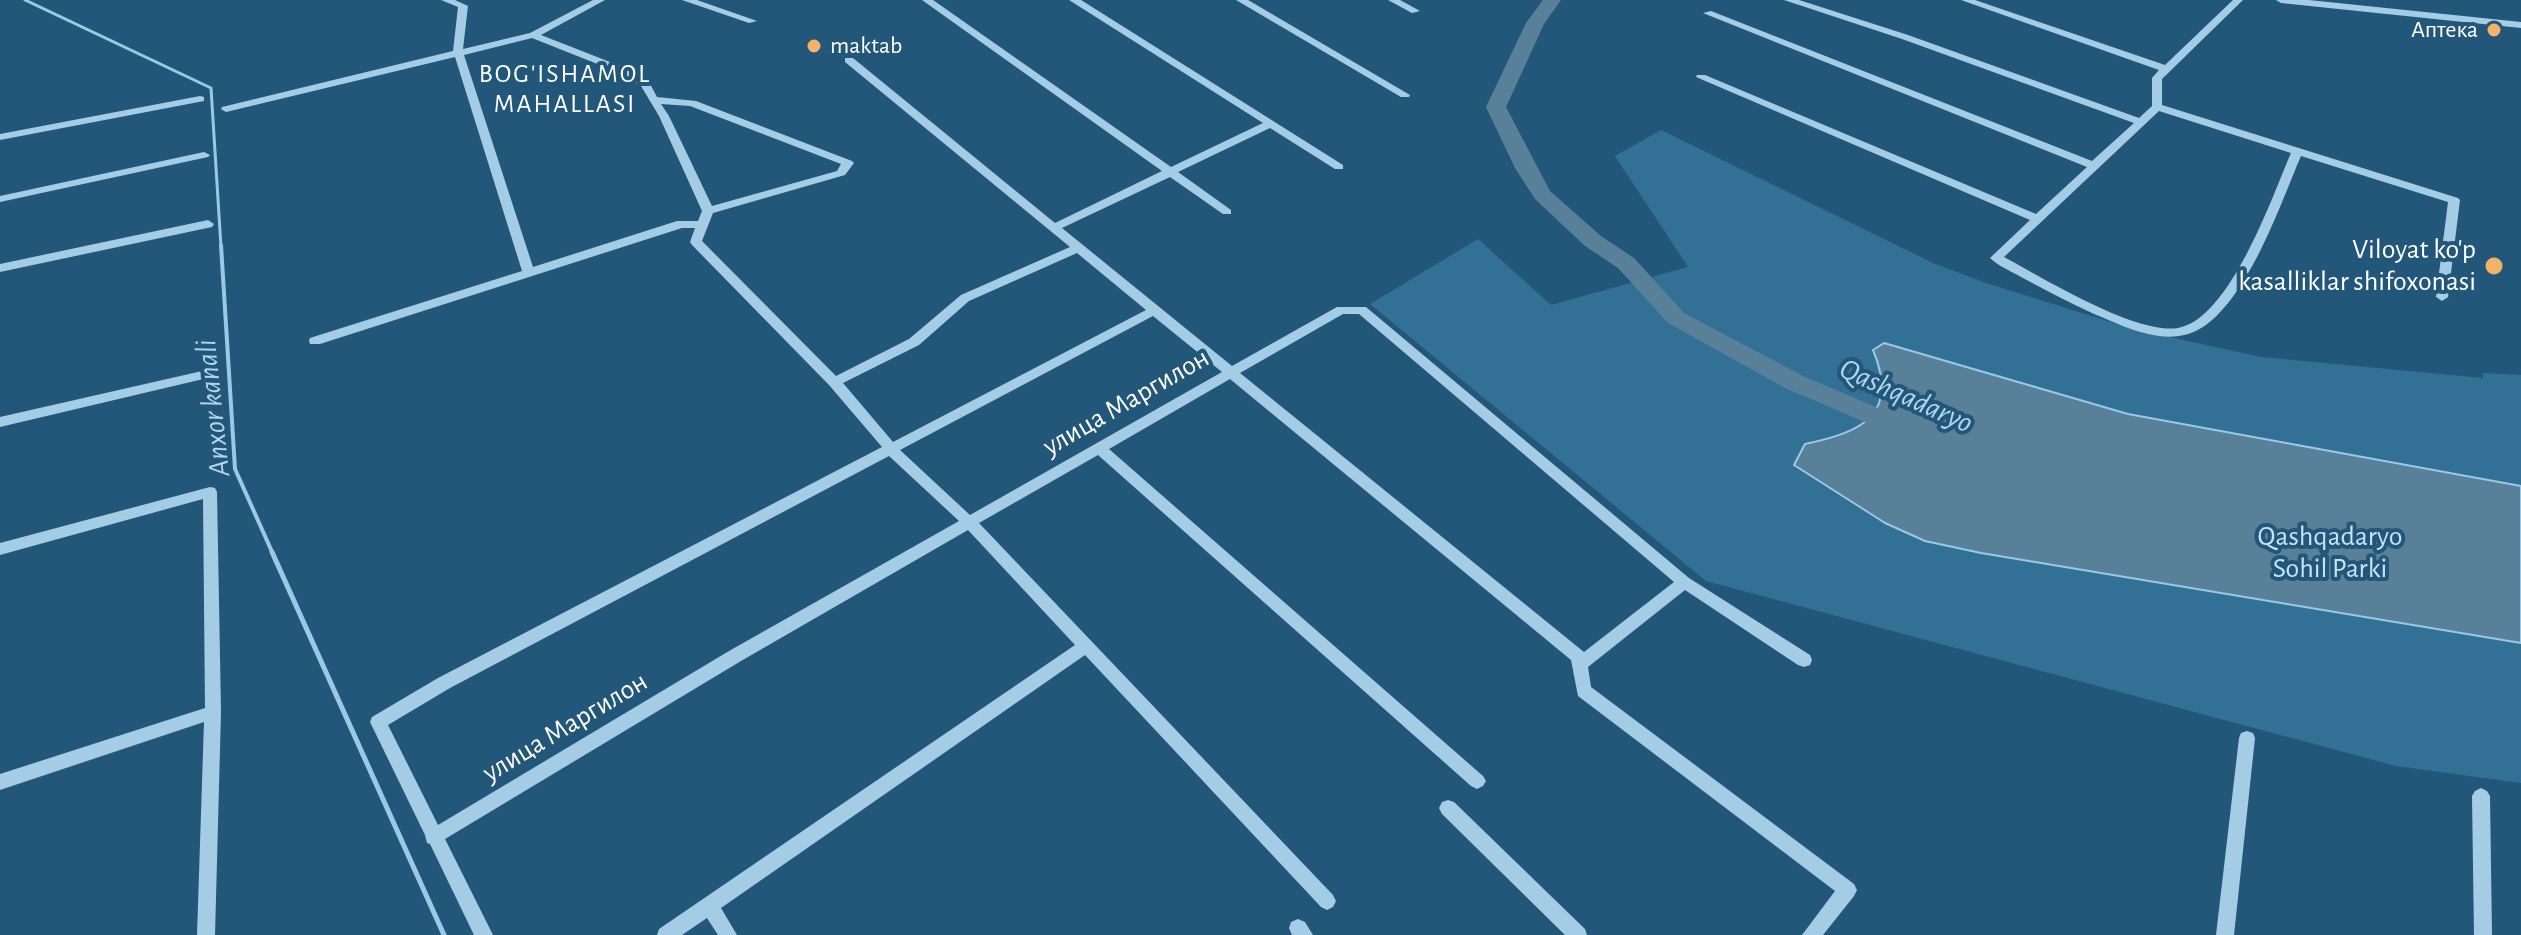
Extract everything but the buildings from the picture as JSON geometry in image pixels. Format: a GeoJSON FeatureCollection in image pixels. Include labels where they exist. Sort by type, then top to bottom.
{"type":"FeatureCollection","features":[{"type":"Feature","properties":{"kind":"street"},"geometry":{"type":"LineString","coordinates":[[446,0],[463,6],[458,51],[529,272]]}},
{"type":"Feature","properties":{"kind":"street"},"geometry":{"type":"LineString","coordinates":[[226,109],[533,35],[600,0]]}},
{"type":"Feature","properties":{"kind":"street"},"geometry":{"type":"LineString","coordinates":[[687,0],[752,21]]}},
{"type":"Feature","properties":{"kind":"street"},"geometry":{"type":"LineString","coordinates":[[927,0],[1227,212]]}},
{"type":"Feature","properties":{"kind":"street"},"geometry":{"type":"LineString","coordinates":[[1241,0],[1405,95]]}},
{"type":"Feature","properties":{"kind":"street"},"geometry":{"type":"LineString","coordinates":[[1393,0],[1415,11]]}},
{"type":"Feature","properties":{"kind":"street"},"geometry":{"type":"LineString","coordinates":[[1789,0],[1905,37],[2141,122]]}},
{"type":"Feature","properties":{"kind":"street"},"geometry":{"type":"LineString","coordinates":[[1966,0],[2166,69]]}},
{"type":"Feature","properties":{"kind":"street"},"geometry":{"type":"LineString","coordinates":[[2238,0],[2157,78],[2157,107],[1996,258],[2107,315],[2158,331],[2181,332],[2213,315],[2236,284],[2297,152]]}},
{"type":"Feature","properties":{"kind":"street"},"geometry":{"type":"LineString","coordinates":[[2281,0],[2521,25]]}},
{"type":"Feature","properties":{"kind":"street"},"geometry":{"type":"LineString","coordinates":[[1078,1],[1339,167]]}},
{"type":"Feature","properties":{"kind":"street"},"geometry":{"type":"LineString","coordinates":[[1708,13],[2094,166]]}},
{"type":"Feature","properties":{"kind":"street"},"geometry":{"type":"LineString","coordinates":[[533,35],[629,73],[645,84],[664,116],[708,211]]}},
{"type":"Feature","properties":{"kind":"street"},"geometry":{"type":"LineString","coordinates":[[849,60],[1578,657],[1584,691],[1848,890],[1811,935]]}},
{"type":"Feature","properties":{"kind":"street"},"geometry":{"type":"LineString","coordinates":[[1701,77],[2038,219]]}},
{"type":"Feature","properties":{"kind":"street"},"geometry":{"type":"LineString","coordinates":[[0,137],[200,99]]}},
{"type":"Feature","properties":{"kind":"street"},"geometry":{"type":"LineString","coordinates":[[653,100],[692,103],[848,163],[841,173],[708,211],[696,242],[834,382],[892,450],[969,522],[1327,901]]}},
{"type":"Feature","properties":{"kind":"street"},"geometry":{"type":"LineString","coordinates":[[2157,107],[2454,200],[2442,297]]}},
{"type":"Feature","properties":{"kind":"street"},"geometry":{"type":"LineString","coordinates":[[1056,227],[1270,124]]}},
{"type":"Feature","properties":{"kind":"street"},"geometry":{"type":"LineString","coordinates":[[0,199],[204,155]]}},
{"type":"Feature","properties":{"kind":"street"},"geometry":{"type":"LineString","coordinates":[[0,268],[208,224]]}},
{"type":"Feature","properties":{"kind":"street"},"geometry":{"type":"LineString","coordinates":[[315,341],[681,224],[701,225]]}},
{"type":"Feature","properties":{"kind":"street"},"geometry":{"type":"LineString","coordinates":[[834,382],[914,342],[965,298],[1080,247]]}},
{"type":"Feature","properties":{"kind":"street"},"geometry":{"type":"LineString","coordinates":[[484,935],[378,722],[444,683],[1155,310]]}},
{"type":"Feature","properties":{"kind":"street","name":"улица Маргилон"},"geometry":{"type":"LineString","coordinates":[[433,837],[735,656],[1341,310],[1362,310],[1684,582],[1804,660]]}},
{"type":"Feature","properties":{"kind":"street"},"geometry":{"type":"LineString","coordinates":[[0,422],[211,373]]}},
{"type":"Feature","properties":{"kind":"street"},"geometry":{"type":"LineString","coordinates":[[1099,448],[1477,781]]}},
{"type":"Feature","properties":{"kind":"street"},"geometry":{"type":"LineString","coordinates":[[0,549],[210,492],[213,712],[206,935]]}},
{"type":"Feature","properties":{"kind":"street"},"geometry":{"type":"LineString","coordinates":[[1579,665],[1684,582]]}},
{"type":"Feature","properties":{"kind":"street"},"geometry":{"type":"LineString","coordinates":[[666,935],[1086,646]]}},
{"type":"Feature","properties":{"kind":"street"},"geometry":{"type":"LineString","coordinates":[[0,782],[213,712]]}},
{"type":"Feature","properties":{"kind":"street"},"geometry":{"type":"LineString","coordinates":[[2225,935],[2247,738]]}},
{"type":"Feature","properties":{"kind":"street"},"geometry":{"type":"LineString","coordinates":[[2481,796],[2483,935]]}},
{"type":"Feature","properties":{"kind":"street"},"geometry":{"type":"LineString","coordinates":[[1448,808],[1578,935]]}},
{"type":"Feature","properties":{"kind":"street"},"geometry":{"type":"LineString","coordinates":[[709,905],[728,935]]}},
{"type":"Feature","properties":{"kind":"green space","name":"Qashqadaryo Sohil Parki"},"geometry":{"type":"Polygon","coordinates":[[[1661,130],[1933,263],[2133,329],[2261,357],[2483,378],[2483,373],[2521,375],[2521,783],[2396,766],[1706,581],[1370,304],[1478,239],[1551,305],[1688,267],[1615,156],[1661,130]]]}},
{"type":"Feature","properties":{"kind":"water"},"geometry":{"type":"Polygon","coordinates":[[[1884,343],[2128,414],[2521,486],[2521,643],[1981,553],[1925,541],[1885,523],[1794,465],[1805,444],[1843,433],[1870,417],[1878,405],[1882,390],[1873,350],[1884,343]]]}},
{"type":"Feature","properties":{"kind":"waterway","name":"Anxor kanali"},"geometry":{"type":"LineString","coordinates":[[25,0],[211,88],[221,247]]}},
{"type":"Feature","properties":{"kind":"waterway","name":"Qashqadaryo"},"geometry":{"type":"LineString","coordinates":[[1552,0],[1535,23],[1496,107],[1525,168],[1542,195],[1593,241],[1626,263],[1676,318],[1794,382],[1902,428]]}},
{"type":"Feature","properties":{"kind":"waterway","name":"Anxor kanali"},"geometry":{"type":"LineString","coordinates":[[221,245],[235,469],[273,554]]}},
{"type":"Feature","properties":{"kind":"waterway","name":"Anxor kanali"},"geometry":{"type":"LineString","coordinates":[[272,552],[444,935]]}},
{"type":"Feature","properties":{"kind":"place","name":"Аптека"},"geometry":{"type":"Point","coordinates":[2494,30]}},
{"type":"Feature","properties":{"kind":"place","name":"maktab"},"geometry":{"type":"Point","coordinates":[814,46]}},
{"type":"Feature","properties":{"kind":"place","name":"Viloyat ko'p kasalliklar shifoxonasi"},"geometry":{"type":"Point","coordinates":[2494,266]}},
{"type":"Feature","properties":{"kind":"district","name":"BOG'ISHAMOL MAHALLASI"},"geometry":{"type":"Point","coordinates":[565,89]}}]}
